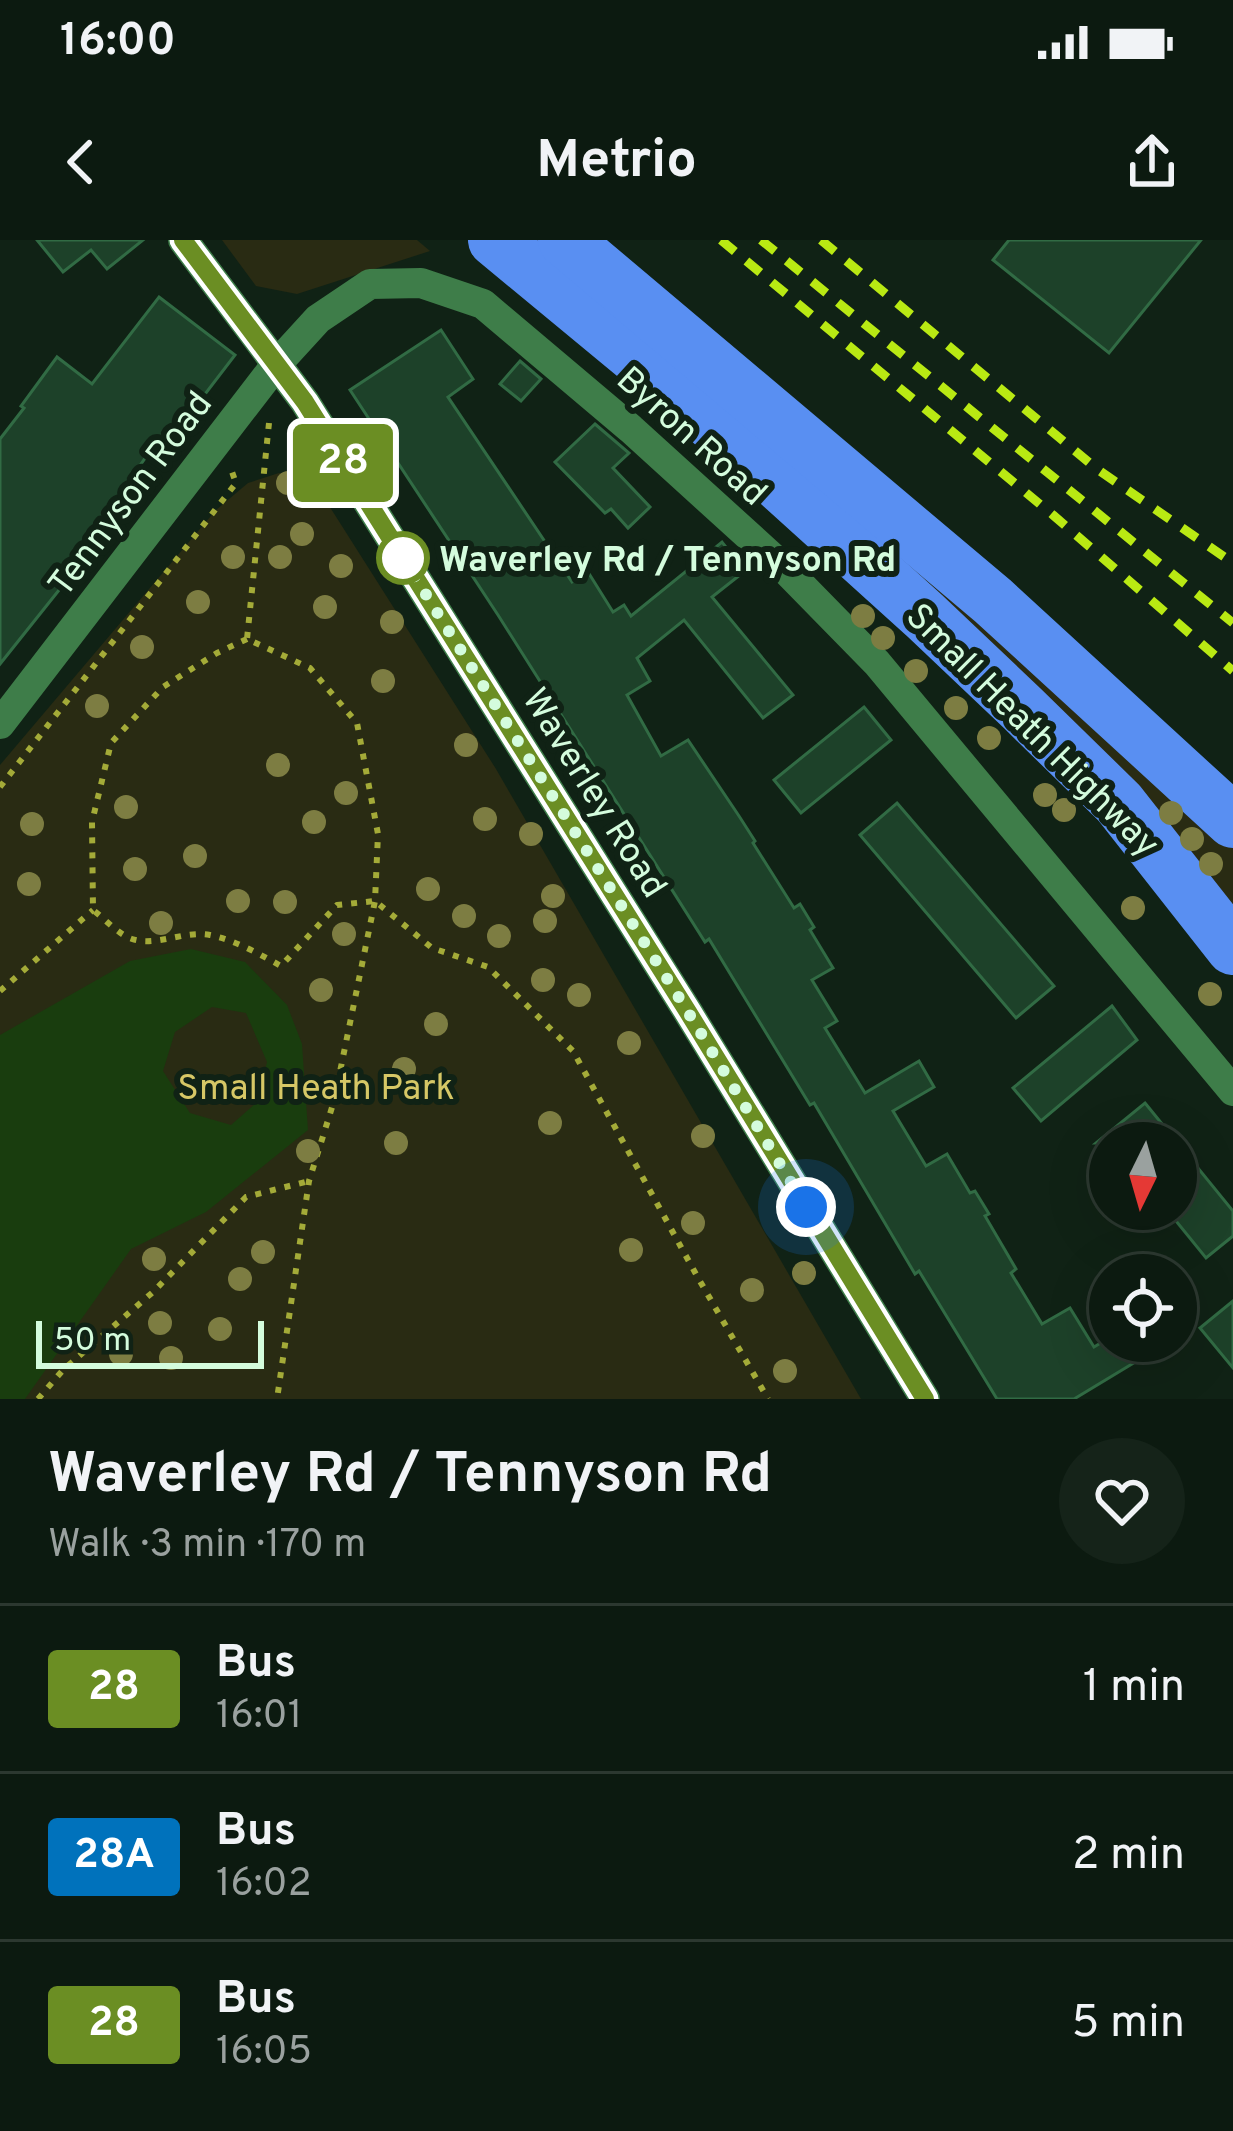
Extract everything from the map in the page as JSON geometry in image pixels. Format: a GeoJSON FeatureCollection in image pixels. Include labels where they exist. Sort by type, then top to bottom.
{"type":"FeatureCollection","features":[{"type":"Feature","properties":{"kind":"highway","name":"Small Heath Highway"},"geometry":{"type":"LineString","coordinates":[[494,240],[663,379],[990,678],[1119,803],[1233,948]]}},
{"type":"Feature","properties":{"kind":"highway","name":"Small Heath Highway"},"geometry":{"type":"LineString","coordinates":[[566,240],[993,602],[1233,821]]}},
{"type":"Feature","properties":{"kind":"street","name":"Waverley Road"},"geometry":{"type":"LineString","coordinates":[[183,240],[305,402],[925,1399]]}},
{"type":"Feature","properties":{"kind":"street","name":"Byron Road"},"geometry":{"type":"LineString","coordinates":[[275,366],[317,319],[370,284],[421,283],[483,304],[631,429],[784,568],[877,663],[1233,1091]]}},
{"type":"Feature","properties":{"kind":"street","name":"Tennyson Road"},"geometry":{"type":"LineString","coordinates":[[0,724],[275,366]]}},
{"type":"Feature","properties":{"kind":"path"},"geometry":{"type":"LineString","coordinates":[[248,639],[275,366]]}},
{"type":"Feature","properties":{"kind":"path"},"geometry":{"type":"LineString","coordinates":[[0,788],[236,483],[221,436]]}},
{"type":"Feature","properties":{"kind":"path"},"geometry":{"type":"LineString","coordinates":[[0,992],[93,910],[92,822],[111,743],[163,687],[248,639],[310,668],[357,723],[378,834],[375,901],[334,1101],[309,1181],[277,1399]]}},
{"type":"Feature","properties":{"kind":"path"},"geometry":{"type":"LineString","coordinates":[[93,910],[130,939],[211,935],[281,966],[337,905],[375,901],[431,948],[488,967],[573,1051],[768,1399]]}},
{"type":"Feature","properties":{"kind":"path"},"geometry":{"type":"LineString","coordinates":[[38,1399],[246,1197],[309,1181]]}},
{"type":"Feature","properties":{"kind":"green space"},"geometry":{"type":"Polygon","coordinates":[[[222,240],[417,240],[430,251],[297,294],[256,286],[222,240]]]}},
{"type":"Feature","properties":{"kind":"green space"},"geometry":{"type":"Polygon","coordinates":[[[519,240],[547,240],[1233,842],[1233,909],[519,240]]]}},
{"type":"Feature","properties":{"kind":"green space","name":"Small Heath Park"},"geometry":{"type":"Polygon","coordinates":[[[279,473],[300,473],[314,482],[496,769],[861,1399],[0,1399],[0,765],[216,510],[248,483],[279,473]]]}},
{"type":"Feature","properties":{"kind":"shaded area"},"geometry":{"type":"Polygon","coordinates":[[[191,949],[245,962],[287,1005],[302,1044],[308,1130],[206,1212],[131,1249],[25,1399],[0,1399],[0,1035],[130,961],[191,949]],[[212,1007],[175,1032],[163,1071],[190,1113],[231,1125],[257,1102],[267,1062],[246,1013],[212,1007]]]}},
{"type":"Feature","properties":{"kind":"building"},"geometry":{"type":"Polygon","coordinates":[[[37,240],[143,240],[107,269],[91,250],[63,272],[37,240]]]}},
{"type":"Feature","properties":{"kind":"building"},"geometry":{"type":"Polygon","coordinates":[[[1009,240],[1201,240],[1109,353],[993,260],[1009,240]]]}},
{"type":"Feature","properties":{"kind":"building"},"geometry":{"type":"Polygon","coordinates":[[[159,297],[235,355],[173,436],[165,430],[84,545],[91,550],[0,664],[0,439],[57,357],[92,384],[159,297]]]}},
{"type":"Feature","properties":{"kind":"building"},"geometry":{"type":"Polygon","coordinates":[[[441,330],[473,379],[448,397],[572,582],[588,572],[613,612],[624,605],[631,616],[722,542],[745,571],[712,597],[793,695],[763,718],[684,620],[637,658],[650,681],[627,695],[661,756],[688,740],[794,908],[800,904],[814,927],[810,930],[833,968],[812,980],[837,1021],[825,1028],[865,1093],[919,1061],[934,1087],[893,1111],[926,1166],[947,1154],[970,1193],[975,1191],[1016,1269],[1011,1273],[1042,1324],[1070,1308],[1089,1339],[1089,1362],[1135,1362],[1074,1399],[997,1399],[709,939],[705,942],[350,390],[441,330]]]}},
{"type":"Feature","properties":{"kind":"building"},"geometry":{"type":"Polygon","coordinates":[[[520,361],[541,379],[521,401],[500,384],[520,361]]]}},
{"type":"Feature","properties":{"kind":"building"},"geometry":{"type":"Polygon","coordinates":[[[595,424],[629,453],[613,468],[650,507],[628,528],[611,509],[605,513],[555,462],[595,424]]]}},
{"type":"Feature","properties":{"kind":"building"},"geometry":{"type":"Polygon","coordinates":[[[864,707],[891,740],[801,813],[774,780],[864,707]]]}},
{"type":"Feature","properties":{"kind":"building"},"geometry":{"type":"Polygon","coordinates":[[[897,803],[1054,986],[1016,1018],[860,835],[897,803]]]}},
{"type":"Feature","properties":{"kind":"building"},"geometry":{"type":"Polygon","coordinates":[[[1112,1006],[1137,1040],[1041,1121],[1013,1088],[1112,1006]]]}},
{"type":"Feature","properties":{"kind":"building"},"geometry":{"type":"Polygon","coordinates":[[[1145,1103],[1160,1122],[1122,1122],[1145,1103]]]}},
{"type":"Feature","properties":{"kind":"building"},"geometry":{"type":"Polygon","coordinates":[[[1197,1167],[1233,1211],[1233,1236],[1206,1258],[1183,1230],[1197,1230],[1197,1167]]]}},
{"type":"Feature","properties":{"kind":"building"},"geometry":{"type":"Polygon","coordinates":[[[1233,1301],[1233,1368],[1200,1328],[1233,1301]]]}},
{"type":"Feature","properties":{"kind":"railway"},"geometry":{"type":"LineString","coordinates":[[721,240],[1233,671]]}},
{"type":"Feature","properties":{"kind":"railway"},"geometry":{"type":"LineString","coordinates":[[761,240],[1233,623]]}},
{"type":"Feature","properties":{"kind":"railway"},"geometry":{"type":"LineString","coordinates":[[821,240],[1097,469],[1233,563]]}},
{"type":"Feature","properties":{"kind":"bus line","name":"28"},"geometry":{"type":"LineString","coordinates":[[183,240],[305,402],[925,1399]]}},
{"type":"Feature","properties":{"kind":"place","name":"Waverley Rd / Tennyson Rd"},"geometry":{"type":"Point","coordinates":[403,558]}},
{"type":"Feature","properties":{"kind":"route"},"geometry":{"type":"LineString","coordinates":[[403,558],[806,1207]]}}]}
